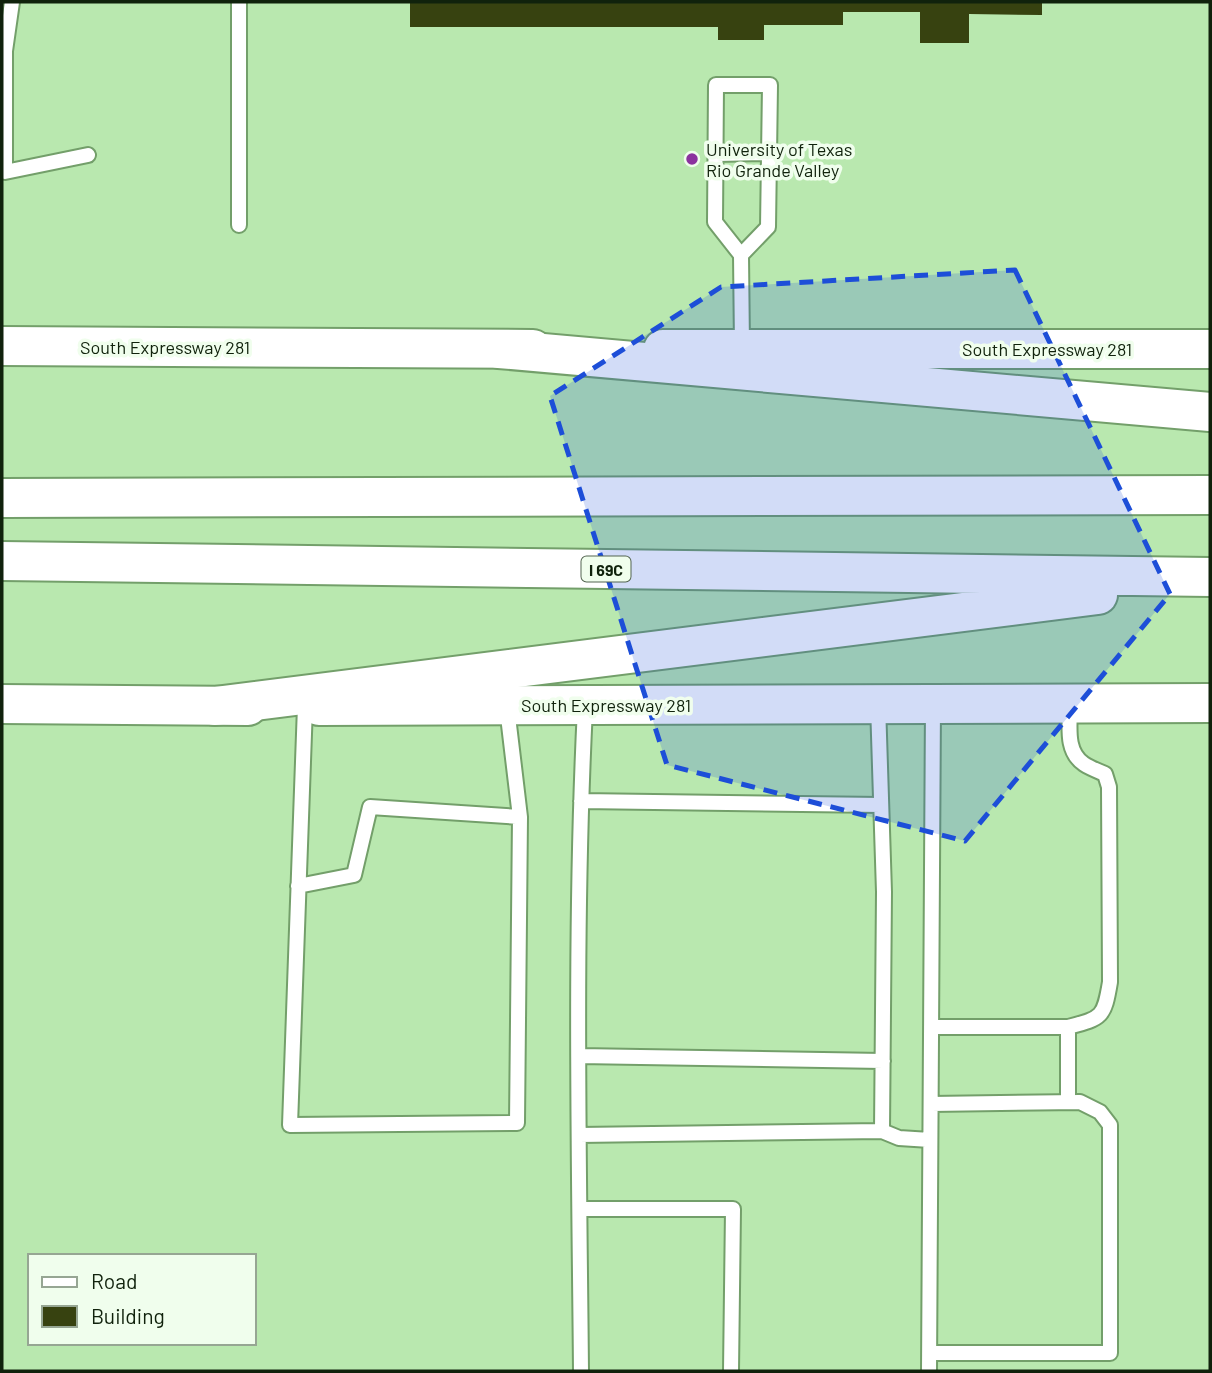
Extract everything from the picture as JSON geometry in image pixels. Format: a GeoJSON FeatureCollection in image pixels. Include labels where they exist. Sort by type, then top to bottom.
{"type":"FeatureCollection","features":[{"type":"Feature","properties":{"kind":"main road","name":"South Expressway 281"},"geometry":{"type":"LineString","coordinates":[[2,346],[1210,349]]}},
{"type":"Feature","properties":{"kind":"main road"},"geometry":{"type":"LineString","coordinates":[[499,349],[1210,412]]}},
{"type":"Feature","properties":{"kind":"main road"},"geometry":{"type":"LineString","coordinates":[[2,498],[1210,495]]}},
{"type":"Feature","properties":{"kind":"main road","name":"I 69C"},"geometry":{"type":"LineString","coordinates":[[2,561],[1210,579]]}},
{"type":"Feature","properties":{"kind":"main road"},"geometry":{"type":"LineString","coordinates":[[215,706],[1210,579]]}},
{"type":"Feature","properties":{"kind":"main road","name":"South Expressway 281"},"geometry":{"type":"LineString","coordinates":[[2,704],[304,706],[1210,703]]}},
{"type":"Feature","properties":{"kind":"lane"},"geometry":{"type":"LineString","coordinates":[[12,2],[4,51],[4,175],[88,155]]}},
{"type":"Feature","properties":{"kind":"lane"},"geometry":{"type":"LineString","coordinates":[[239,2],[239,225]]}},
{"type":"Feature","properties":{"kind":"lane"},"geometry":{"type":"LineString","coordinates":[[741,255],[768,227],[770,85],[716,85],[715,222],[741,255],[742,349]]}},
{"type":"Feature","properties":{"kind":"lane"},"geometry":{"type":"LineString","coordinates":[[716,154],[769,153]]}},
{"type":"Feature","properties":{"kind":"lane"},"geometry":{"type":"LineString","coordinates":[[878,704],[884,892],[882,1131]]}},
{"type":"Feature","properties":{"kind":"lane"},"geometry":{"type":"LineString","coordinates":[[929,1371],[933,704]]}},
{"type":"Feature","properties":{"kind":"lane"},"geometry":{"type":"LineString","coordinates":[[932,1027],[1068,1027],[1093,1020],[1106,1007],[1110,982],[1109,787],[1105,774],[1083,764],[1072,752],[1070,704]]}},
{"type":"Feature","properties":{"kind":"lane"},"geometry":{"type":"LineString","coordinates":[[304,706],[290,1125],[517,1123],[520,817],[506,705]]}},
{"type":"Feature","properties":{"kind":"lane"},"geometry":{"type":"LineString","coordinates":[[581,1371],[579,1056],[581,801],[586,705]]}},
{"type":"Feature","properties":{"kind":"lane"},"geometry":{"type":"LineString","coordinates":[[581,801],[881,805]]}},
{"type":"Feature","properties":{"kind":"lane"},"geometry":{"type":"LineString","coordinates":[[298,886],[354,875],[370,807],[520,817]]}},
{"type":"Feature","properties":{"kind":"lane"},"geometry":{"type":"LineString","coordinates":[[1068,1027],[1068,1101]]}},
{"type":"Feature","properties":{"kind":"lane"},"geometry":{"type":"LineString","coordinates":[[579,1056],[883,1061]]}},
{"type":"Feature","properties":{"kind":"lane"},"geometry":{"type":"LineString","coordinates":[[929,1353],[1110,1353],[1110,1125],[1100,1112],[1080,1102],[931,1104]]}},
{"type":"Feature","properties":{"kind":"lane"},"geometry":{"type":"LineString","coordinates":[[579,1135],[882,1131],[899,1138],[930,1140]]}},
{"type":"Feature","properties":{"kind":"lane"},"geometry":{"type":"LineString","coordinates":[[580,1209],[733,1209],[731,1371]]}},
{"type":"Feature","properties":{"kind":"highlighted area"},"geometry":{"type":"Polygon","coordinates":[[[1015,270],[1170,594],[965,841],[667,765],[550,396],[721,287],[1015,270]]]}},
{"type":"Feature","properties":{"kind":"building"},"geometry":{"type":"Polygon","coordinates":[[[410,2],[1042,2],[1042,15],[969,14],[969,43],[920,43],[920,12],[843,12],[843,25],[764,25],[764,40],[718,40],[718,27],[410,27],[410,2]]]}},
{"type":"Feature","properties":{"kind":"place","name":"University of Texas Rio Grande Valley"},"geometry":{"type":"Point","coordinates":[692,159]}}]}
